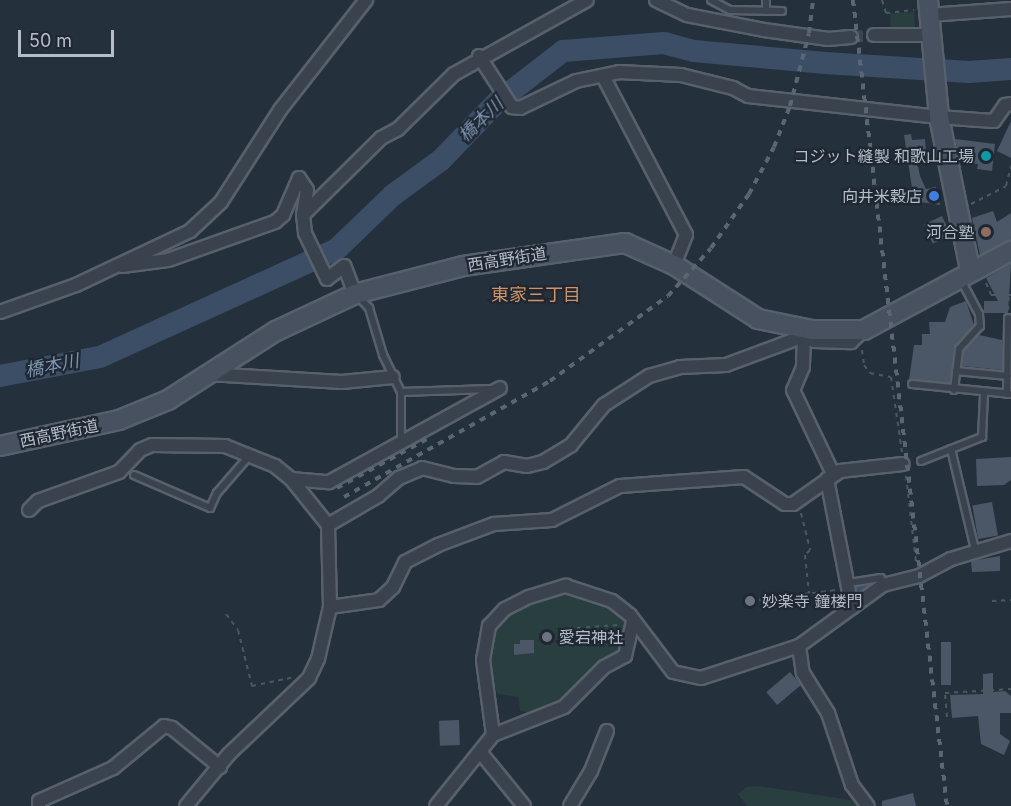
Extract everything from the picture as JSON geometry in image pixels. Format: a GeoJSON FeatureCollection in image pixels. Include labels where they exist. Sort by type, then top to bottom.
{"type":"FeatureCollection","features":[{"type":"Feature","properties":{"kind":"street"},"geometry":{"type":"LineString","coordinates":[[0,312],[113,267],[190,231],[220,202],[279,110],[366,0]]}},
{"type":"Feature","properties":{"kind":"street"},"geometry":{"type":"LineString","coordinates":[[303,215],[381,138],[398,129],[454,74],[479,56],[587,0]]}},
{"type":"Feature","properties":{"kind":"street"},"geometry":{"type":"LineString","coordinates":[[656,0],[687,15],[764,30],[828,39],[851,37]]}},
{"type":"Feature","properties":{"kind":"street"},"geometry":{"type":"LineString","coordinates":[[970,272],[960,209],[939,117],[929,8],[1011,9]]}},
{"type":"Feature","properties":{"kind":"street"},"geometry":{"type":"LineString","coordinates":[[874,34],[932,35]]}},
{"type":"Feature","properties":{"kind":"street"},"geometry":{"type":"LineString","coordinates":[[479,56],[512,107],[520,108],[576,81],[619,72],[681,75],[733,87],[748,96],[939,117],[994,121],[1005,105],[1011,104]]}},
{"type":"Feature","properties":{"kind":"street"},"geometry":{"type":"LineString","coordinates":[[603,75],[686,235],[674,265]]}},
{"type":"Feature","properties":{"kind":"street"},"geometry":{"type":"LineString","coordinates":[[113,267],[168,260],[252,233],[283,215],[299,178],[307,190],[303,215],[305,233],[327,279],[344,266],[355,294]]}},
{"type":"Feature","properties":{"kind":"street","name":"西高野街道"},"geometry":{"type":"LineString","coordinates":[[0,446],[119,420],[168,400],[276,331],[355,294],[473,264],[625,243],[674,265],[759,319],[807,332],[864,330],[1011,251]]}},
{"type":"Feature","properties":{"kind":"street"},"geometry":{"type":"LineString","coordinates":[[328,525],[378,496],[399,478],[422,468],[454,477],[477,477],[504,462],[536,465],[564,451],[604,405],[649,376],[680,367],[726,364],[807,332],[803,367],[793,390],[830,477],[852,608]]}},
{"type":"Feature","properties":{"kind":"street"},"geometry":{"type":"LineString","coordinates":[[208,375],[342,382],[393,377]]}},
{"type":"Feature","properties":{"kind":"street"},"geometry":{"type":"LineString","coordinates":[[291,479],[329,482],[401,440],[500,388]]}},
{"type":"Feature","properties":{"kind":"street"},"geometry":{"type":"LineString","coordinates":[[29,510],[38,501],[119,472],[140,450],[152,445],[225,446],[275,466],[291,479],[328,525],[330,607],[318,659],[309,678],[220,767],[186,806]]}},
{"type":"Feature","properties":{"kind":"street"},"geometry":{"type":"LineString","coordinates":[[330,607],[379,600],[393,587],[405,562],[438,545],[494,524],[552,520],[620,486],[744,477],[785,504],[797,502],[830,477],[871,465],[903,464]]}},
{"type":"Feature","properties":{"kind":"street"},"geometry":{"type":"LineString","coordinates":[[493,735],[483,646],[489,626],[505,609],[529,597],[566,586],[612,601],[674,672],[693,679],[799,646],[883,585],[919,576],[975,550],[1011,541]]}},
{"type":"Feature","properties":{"kind":"street"},"geometry":{"type":"LineString","coordinates":[[436,806],[481,753],[493,735],[564,707],[604,667],[625,656],[632,623]]}},
{"type":"Feature","properties":{"kind":"street"},"geometry":{"type":"LineString","coordinates":[[799,646],[802,673],[828,712],[846,770],[860,801],[868,806]]}},
{"type":"Feature","properties":{"kind":"street"},"geometry":{"type":"LineString","coordinates":[[39,806],[39,801],[113,768],[164,726],[172,728],[220,767]]}},
{"type":"Feature","properties":{"kind":"street"},"geometry":{"type":"LineString","coordinates":[[570,806],[591,771],[607,731]]}},
{"type":"Feature","properties":{"kind":"street"},"geometry":{"type":"LineString","coordinates":[[481,753],[524,806]]}},
{"type":"Feature","properties":{"kind":"lane"},"geometry":{"type":"LineString","coordinates":[[711,0],[730,10],[782,11]]}},
{"type":"Feature","properties":{"kind":"lane"},"geometry":{"type":"LineString","coordinates":[[766,0],[766,11]]}},
{"type":"Feature","properties":{"kind":"lane"},"geometry":{"type":"LineString","coordinates":[[954,390],[959,349],[980,326],[972,296],[970,272]]}},
{"type":"Feature","properties":{"kind":"lane"},"geometry":{"type":"LineString","coordinates":[[355,294],[369,308],[400,392],[401,440]]}},
{"type":"Feature","properties":{"kind":"lane"},"geometry":{"type":"LineString","coordinates":[[912,384],[984,394],[1009,394],[1008,318]]}},
{"type":"Feature","properties":{"kind":"lane"},"geometry":{"type":"LineString","coordinates":[[956,371],[1008,376]]}},
{"type":"Feature","properties":{"kind":"lane"},"geometry":{"type":"LineString","coordinates":[[400,392],[500,388]]}},
{"type":"Feature","properties":{"kind":"lane"},"geometry":{"type":"LineString","coordinates":[[921,460],[982,436],[984,394]]}},
{"type":"Feature","properties":{"kind":"lane"},"geometry":{"type":"LineString","coordinates":[[951,449],[975,550]]}},
{"type":"Feature","properties":{"kind":"lane"},"geometry":{"type":"LineString","coordinates":[[134,475],[210,508],[218,493],[249,456]]}},
{"type":"Feature","properties":{"kind":"lane"},"geometry":{"type":"LineString","coordinates":[[849,583],[881,578],[883,585]]}},
{"type":"Feature","properties":{"kind":"path"},"geometry":{"type":"LineString","coordinates":[[882,0],[886,13],[929,8]]}},
{"type":"Feature","properties":{"kind":"path"},"geometry":{"type":"LineString","coordinates":[[960,209],[1006,186],[1011,166]]}},
{"type":"Feature","properties":{"kind":"path"},"geometry":{"type":"LineString","coordinates":[[970,272],[991,295],[1010,295],[1008,318]]}},
{"type":"Feature","properties":{"kind":"path"},"geometry":{"type":"LineString","coordinates":[[864,330],[864,365],[870,373],[891,377],[919,576]]}},
{"type":"Feature","properties":{"kind":"path"},"geometry":{"type":"LineString","coordinates":[[797,502],[810,544],[806,555],[809,594]]}},
{"type":"Feature","properties":{"kind":"path"},"geometry":{"type":"LineString","coordinates":[[750,601],[840,590],[849,583]]}},
{"type":"Feature","properties":{"kind":"path"},"geometry":{"type":"LineString","coordinates":[[992,601],[1011,600]]}},
{"type":"Feature","properties":{"kind":"path"},"geometry":{"type":"LineString","coordinates":[[226,614],[238,630],[252,686],[285,678],[309,678]]}},
{"type":"Feature","properties":{"kind":"path"},"geometry":{"type":"LineString","coordinates":[[559,629],[632,623]]}},
{"type":"Feature","properties":{"kind":"path"},"geometry":{"type":"LineString","coordinates":[[947,717],[945,693],[1011,689]]}},
{"type":"Feature","properties":{"kind":"green space"},"geometry":{"type":"Polygon","coordinates":[[[914,12],[915,31],[891,32],[890,13],[914,12]]]}},
{"type":"Feature","properties":{"kind":"green space"},"geometry":{"type":"Polygon","coordinates":[[[566,589],[602,599],[629,616],[627,648],[564,705],[536,716],[520,710],[518,697],[498,694],[489,675],[488,647],[506,611],[566,589]]]}},
{"type":"Feature","properties":{"kind":"green space"},"geometry":{"type":"Polygon","coordinates":[[[759,786],[857,801],[857,806],[747,806],[738,794],[746,787],[759,786]]]}},
{"type":"Feature","properties":{"kind":"water"},"geometry":{"type":"Polygon","coordinates":[[[877,582],[854,600],[853,586],[877,582]]]}},
{"type":"Feature","properties":{"kind":"building"},"geometry":{"type":"Polygon","coordinates":[[[1011,121],[1011,158],[997,151],[1011,121]]]}},
{"type":"Feature","properties":{"kind":"building"},"geometry":{"type":"Polygon","coordinates":[[[911,134],[912,140],[925,139],[926,150],[915,151],[920,176],[926,189],[936,187],[940,205],[914,201],[904,135],[911,134]]]}},
{"type":"Feature","properties":{"kind":"building"},"geometry":{"type":"Polygon","coordinates":[[[955,139],[995,144],[992,171],[977,169],[978,164],[961,162],[962,150],[957,148],[955,139]]]}},
{"type":"Feature","properties":{"kind":"building","name":"河合塾"},"geometry":{"type":"Polygon","coordinates":[[[993,211],[997,222],[1011,213],[1011,240],[980,255],[972,218],[993,211]]]}},
{"type":"Feature","properties":{"kind":"building"},"geometry":{"type":"Polygon","coordinates":[[[942,216],[951,235],[933,243],[924,224],[942,216]]]}},
{"type":"Feature","properties":{"kind":"building"},"geometry":{"type":"Polygon","coordinates":[[[1011,264],[1008,313],[984,313],[984,301],[998,301],[986,278],[1011,264]]]}},
{"type":"Feature","properties":{"kind":"building"},"geometry":{"type":"Polygon","coordinates":[[[966,301],[974,325],[954,348],[950,383],[909,380],[914,345],[922,345],[922,334],[930,334],[929,322],[945,322],[950,307],[966,301]]]}},
{"type":"Feature","properties":{"kind":"building"},"geometry":{"type":"Polygon","coordinates":[[[979,335],[1002,340],[1002,370],[962,366],[964,351],[979,335]]]}},
{"type":"Feature","properties":{"kind":"building"},"geometry":{"type":"Polygon","coordinates":[[[1011,457],[1011,480],[1004,485],[977,486],[976,459],[1011,457]]]}},
{"type":"Feature","properties":{"kind":"building"},"geometry":{"type":"Polygon","coordinates":[[[992,502],[998,535],[978,539],[972,505],[992,502]]]}},
{"type":"Feature","properties":{"kind":"building"},"geometry":{"type":"Polygon","coordinates":[[[1000,556],[1000,571],[972,572],[971,561],[1000,556]]]}},
{"type":"Feature","properties":{"kind":"building"},"geometry":{"type":"Polygon","coordinates":[[[520,640],[534,640],[534,653],[514,655],[514,644],[520,644],[520,640]]]}},
{"type":"Feature","properties":{"kind":"building"},"geometry":{"type":"Polygon","coordinates":[[[941,642],[951,642],[951,685],[941,685],[941,642]]]}},
{"type":"Feature","properties":{"kind":"building"},"geometry":{"type":"Polygon","coordinates":[[[790,672],[801,685],[777,705],[766,692],[790,672]]]}},
{"type":"Feature","properties":{"kind":"building"},"geometry":{"type":"Polygon","coordinates":[[[993,673],[993,692],[1005,691],[1011,696],[1011,713],[1000,713],[1000,734],[1010,741],[1004,755],[981,744],[978,716],[952,718],[950,695],[983,694],[983,674],[993,673]]]}},
{"type":"Feature","properties":{"kind":"building"},"geometry":{"type":"Polygon","coordinates":[[[459,720],[460,745],[440,746],[439,721],[459,720]]]}},
{"type":"Feature","properties":{"kind":"building"},"geometry":{"type":"Polygon","coordinates":[[[913,793],[916,806],[882,806],[882,801],[913,793]]]}},
{"type":"Feature","properties":{"kind":"waterway","name":"橋本川"},"geometry":{"type":"LineString","coordinates":[[0,376],[100,357],[337,249],[393,195],[441,160],[496,103],[563,51],[664,43],[694,51],[825,63],[969,72],[1011,69]]}},
{"type":"Feature","properties":{"kind":"tunnel"},"geometry":{"type":"LineString","coordinates":[[851,37],[874,35]]}},
{"type":"Feature","properties":{"kind":"railway"},"geometry":{"type":"LineString","coordinates":[[344,497],[550,381],[668,296],[711,248],[749,194],[774,147],[790,106],[809,33],[813,0]]}},
{"type":"Feature","properties":{"kind":"railway"},"geometry":{"type":"LineString","coordinates":[[853,0],[947,806]]}},
{"type":"Feature","properties":{"kind":"railway"},"geometry":{"type":"LineString","coordinates":[[337,488],[427,439]]}},
{"type":"Feature","properties":{"kind":"place","name":"コジット縫製 和歌山工場"},"geometry":{"type":"Point","coordinates":[986,156]}},
{"type":"Feature","properties":{"kind":"place","name":"向井米穀店"},"geometry":{"type":"Point","coordinates":[934,196]}},
{"type":"Feature","properties":{"kind":"place","name":"河合塾"},"geometry":{"type":"Point","coordinates":[986,232]}},
{"type":"Feature","properties":{"kind":"place","name":"妙楽寺 鐘楼門"},"geometry":{"type":"Point","coordinates":[750,601]}},
{"type":"Feature","properties":{"kind":"place","name":"愛宕神社"},"geometry":{"type":"Point","coordinates":[547,637]}},
{"type":"Feature","properties":{"kind":"district","name":"東家三丁目"},"geometry":{"type":"Point","coordinates":[536,295]}}]}
